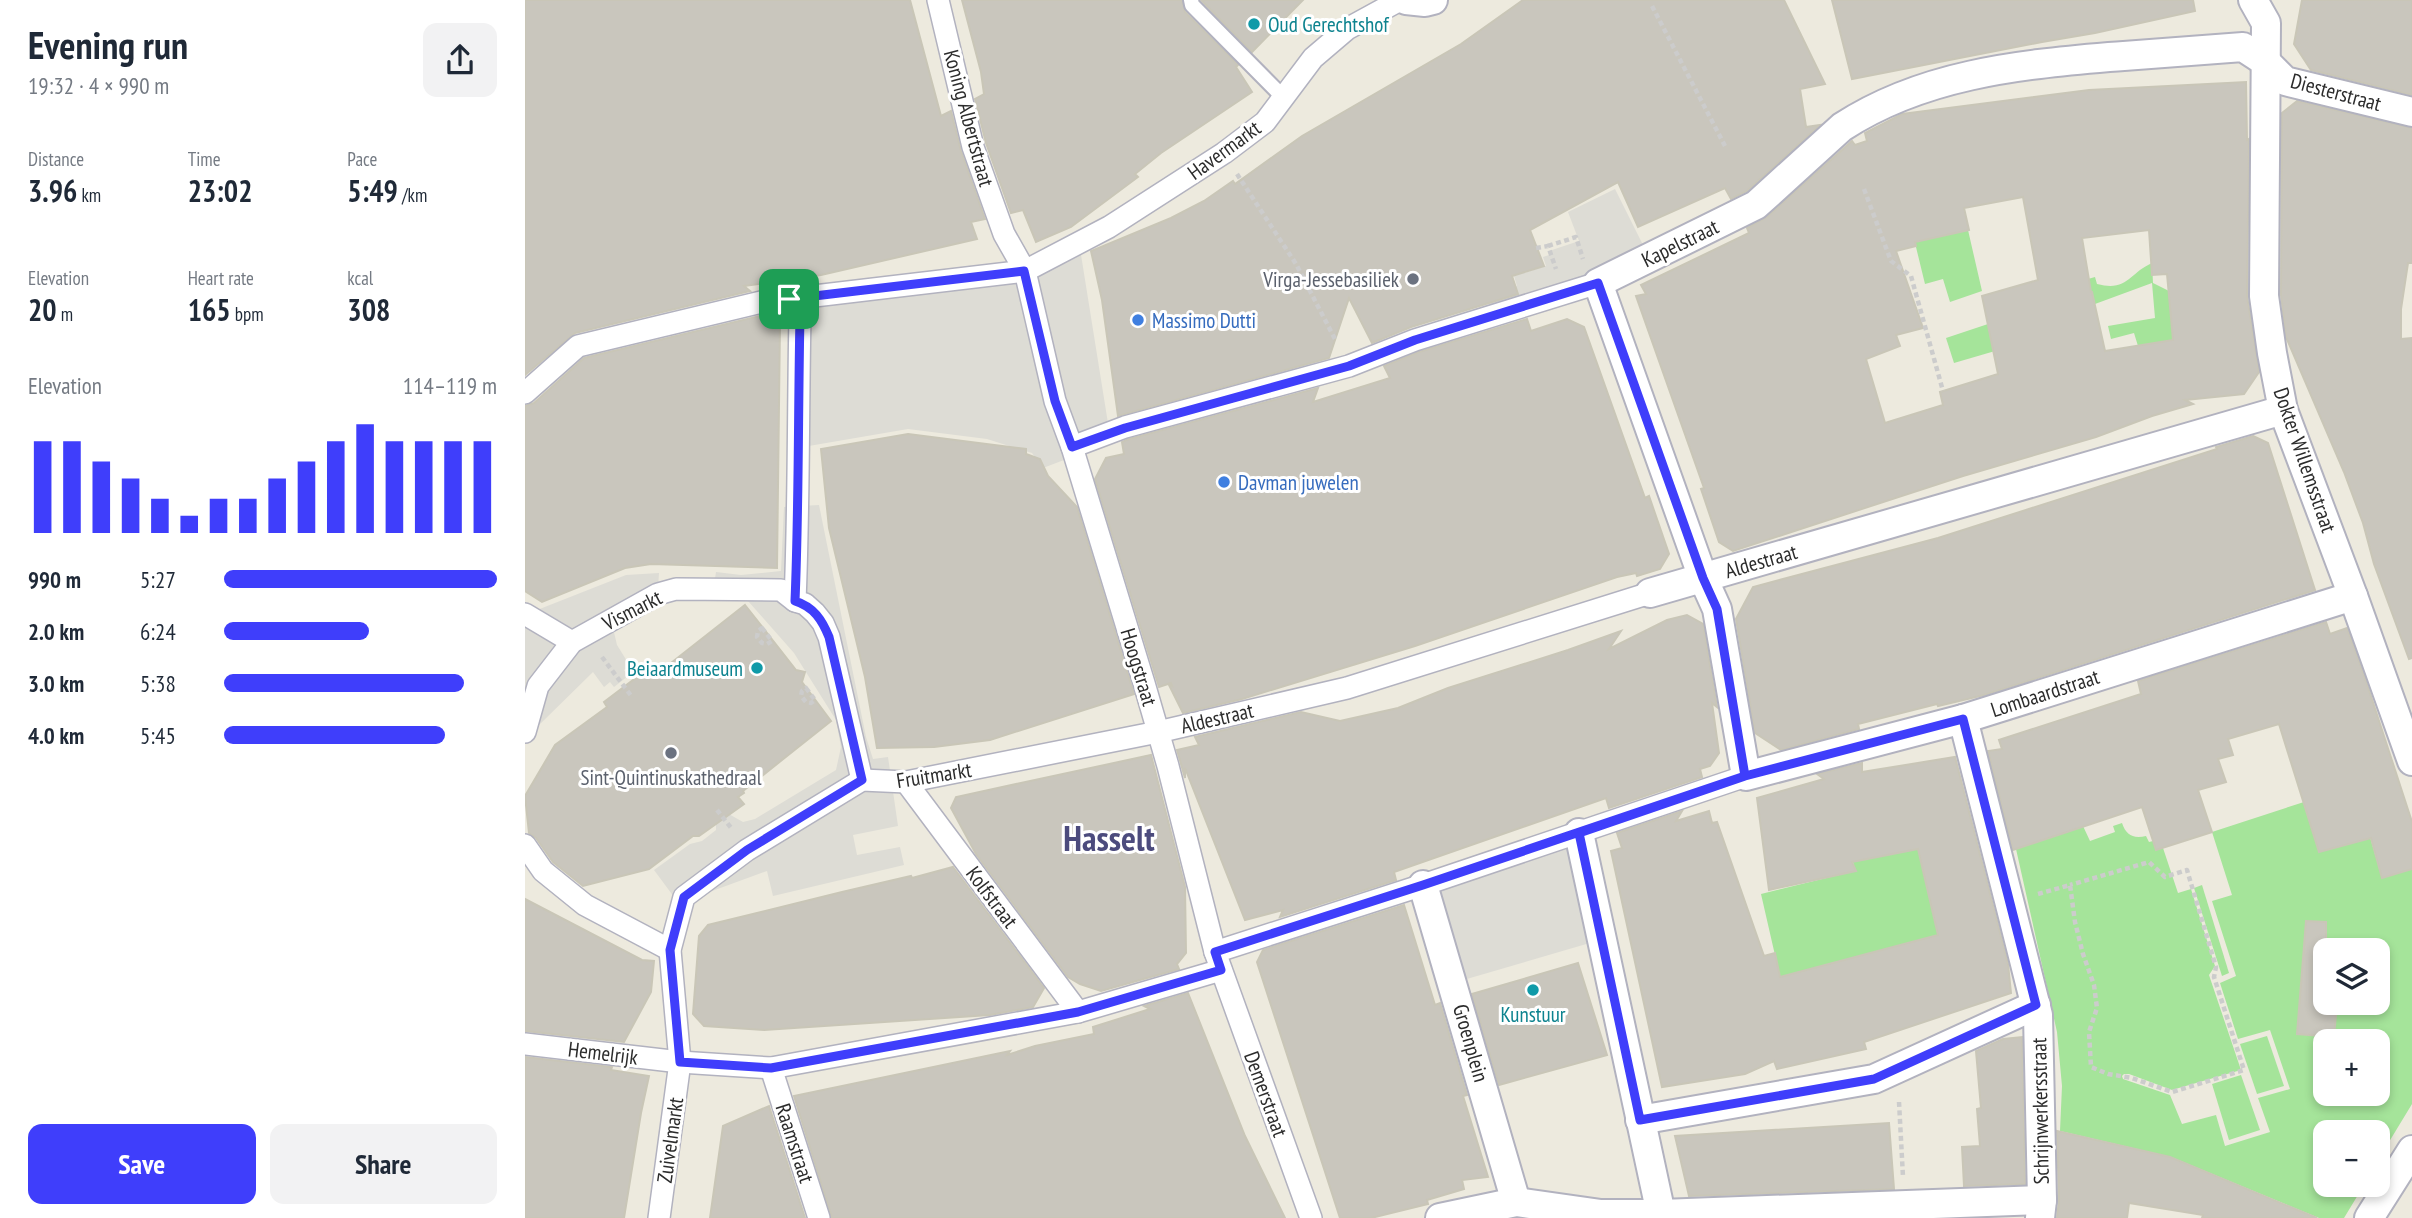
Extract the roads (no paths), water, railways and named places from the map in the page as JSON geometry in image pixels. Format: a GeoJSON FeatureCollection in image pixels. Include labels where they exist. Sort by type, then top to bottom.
{"type":"FeatureCollection","features":[{"type":"Feature","properties":{"kind":"street","name":"Koning Albertstraat"},"geometry":{"type":"LineString","coordinates":[[939,0],[973,147],[1004,234],[1024,271],[1055,401],[1072,447]]}},
{"type":"Feature","properties":{"kind":"street","name":"Havermarkt"},"geometry":{"type":"LineString","coordinates":[[1024,271],[1109,227],[1224,153],[1265,122],[1313,58],[1347,29],[1400,0]]}},
{"type":"Feature","properties":{"kind":"street"},"geometry":{"type":"LineString","coordinates":[[1406,0],[1433,0]]}},
{"type":"Feature","properties":{"kind":"street","name":"Dokter Willemsstraat"},"geometry":{"type":"LineString","coordinates":[[2253,0],[2266,23],[2264,296],[2283,410],[2412,761]]}},
{"type":"Feature","properties":{"kind":"street","name":"Kapelstraat"},"geometry":{"type":"LineString","coordinates":[[1072,447],[1125,428],[1349,366],[1415,340],[1598,283],[1756,205],[1842,127],[1908,92],[1956,77],[2047,62],[2243,47],[2266,62]]}},
{"type":"Feature","properties":{"kind":"street","name":"Diesterstraat"},"geometry":{"type":"LineString","coordinates":[[2266,62],[2285,81],[2412,112]]}},
{"type":"Feature","properties":{"kind":"street"},"geometry":{"type":"LineString","coordinates":[[525,393],[578,346],[778,298],[789,299],[1024,271]]}},
{"type":"Feature","properties":{"kind":"street"},"geometry":{"type":"LineString","coordinates":[[1598,283],[1703,578],[1717,609],[1745,776]]}},
{"type":"Feature","properties":{"kind":"street"},"geometry":{"type":"LineString","coordinates":[[789,299],[800,316],[797,448],[799,506],[795,601]]}},
{"type":"Feature","properties":{"kind":"street","name":"Aldestraat"},"geometry":{"type":"LineString","coordinates":[[1158,732],[1347,688],[1650,593],[2283,410]]}},
{"type":"Feature","properties":{"kind":"street","name":"Hoogstraat"},"geometry":{"type":"LineString","coordinates":[[1072,447],[1158,732],[1218,961]]}},
{"type":"Feature","properties":{"kind":"street","name":"Vismarkt"},"geometry":{"type":"LineString","coordinates":[[525,732],[538,686],[578,638],[658,594],[676,589],[781,590],[815,613],[829,637],[862,780]]}},
{"type":"Feature","properties":{"kind":"street","name":"Lombaardstraat"},"geometry":{"type":"LineString","coordinates":[[1078,1012],[1423,885],[1745,776],[1963,719],[2353,596]]}},
{"type":"Feature","properties":{"kind":"street"},"geometry":{"type":"LineString","coordinates":[[525,614],[578,638]]}},
{"type":"Feature","properties":{"kind":"street","name":"Schrijnwerkersstraat"},"geometry":{"type":"LineString","coordinates":[[1963,719],[2038,1015],[2041,1209]]}},
{"type":"Feature","properties":{"kind":"street","name":"Fruitmarkt"},"geometry":{"type":"LineString","coordinates":[[862,780],[906,782],[1158,732]]}},
{"type":"Feature","properties":{"kind":"street"},"geometry":{"type":"LineString","coordinates":[[525,845],[543,870],[585,905],[670,950],[684,897],[747,850],[862,780]]}},
{"type":"Feature","properties":{"kind":"street","name":"Kolfstraat"},"geometry":{"type":"LineString","coordinates":[[906,782],[1078,1012]]}},
{"type":"Feature","properties":{"kind":"street"},"geometry":{"type":"LineString","coordinates":[[1579,833],[1661,1214]]}},
{"type":"Feature","properties":{"kind":"street","name":"Groenplein"},"geometry":{"type":"LineString","coordinates":[[1423,885],[1516,1202]]}},
{"type":"Feature","properties":{"kind":"street","name":"Zuivelmarkt"},"geometry":{"type":"LineString","coordinates":[[659,1218],[680,1062],[670,950]]}},
{"type":"Feature","properties":{"kind":"street","name":"Demerstraat"},"geometry":{"type":"LineString","coordinates":[[1218,961],[1311,1218]]}},
{"type":"Feature","properties":{"kind":"street"},"geometry":{"type":"LineString","coordinates":[[1640,1120],[1874,1079],[2036,1005]]}},
{"type":"Feature","properties":{"kind":"street","name":"Hemelrijk"},"geometry":{"type":"LineString","coordinates":[[525,1044],[680,1062],[771,1068],[1078,1012]]}},
{"type":"Feature","properties":{"kind":"street","name":"Raamstraat"},"geometry":{"type":"LineString","coordinates":[[771,1068],[819,1218]]}},
{"type":"Feature","properties":{"kind":"street"},"geometry":{"type":"LineString","coordinates":[[2369,1218],[2412,1150]]}},
{"type":"Feature","properties":{"kind":"street"},"geometry":{"type":"LineString","coordinates":[[1440,1218],[1516,1202],[1601,1214],[1905,1206],[2041,1209]]}},
{"type":"Feature","properties":{"kind":"lane"},"geometry":{"type":"LineString","coordinates":[[1191,0],[1192,5],[1283,97]]}},
{"type":"Feature","properties":{"kind":"place","name":"Oud Gerechtshof"},"geometry":{"type":"Point","coordinates":[1254,24]}},
{"type":"Feature","properties":{"kind":"place","name":"Virga-Jessebasiliek"},"geometry":{"type":"Point","coordinates":[1413,279]}},
{"type":"Feature","properties":{"kind":"place","name":"Massimo Dutti"},"geometry":{"type":"Point","coordinates":[1138,320]}},
{"type":"Feature","properties":{"kind":"place","name":"Davman juwelen"},"geometry":{"type":"Point","coordinates":[1224,482]}},
{"type":"Feature","properties":{"kind":"place","name":"Beiaardmuseum"},"geometry":{"type":"Point","coordinates":[757,668]}},
{"type":"Feature","properties":{"kind":"place","name":"Sint-Quintinuskathedraal"},"geometry":{"type":"Point","coordinates":[671,753]}},
{"type":"Feature","properties":{"kind":"place","name":"Kunstuur"},"geometry":{"type":"Point","coordinates":[1533,990]}},
{"type":"Feature","properties":{"kind":"district","name":"Hasselt"},"geometry":{"type":"Point","coordinates":[1109,838]}}]}
